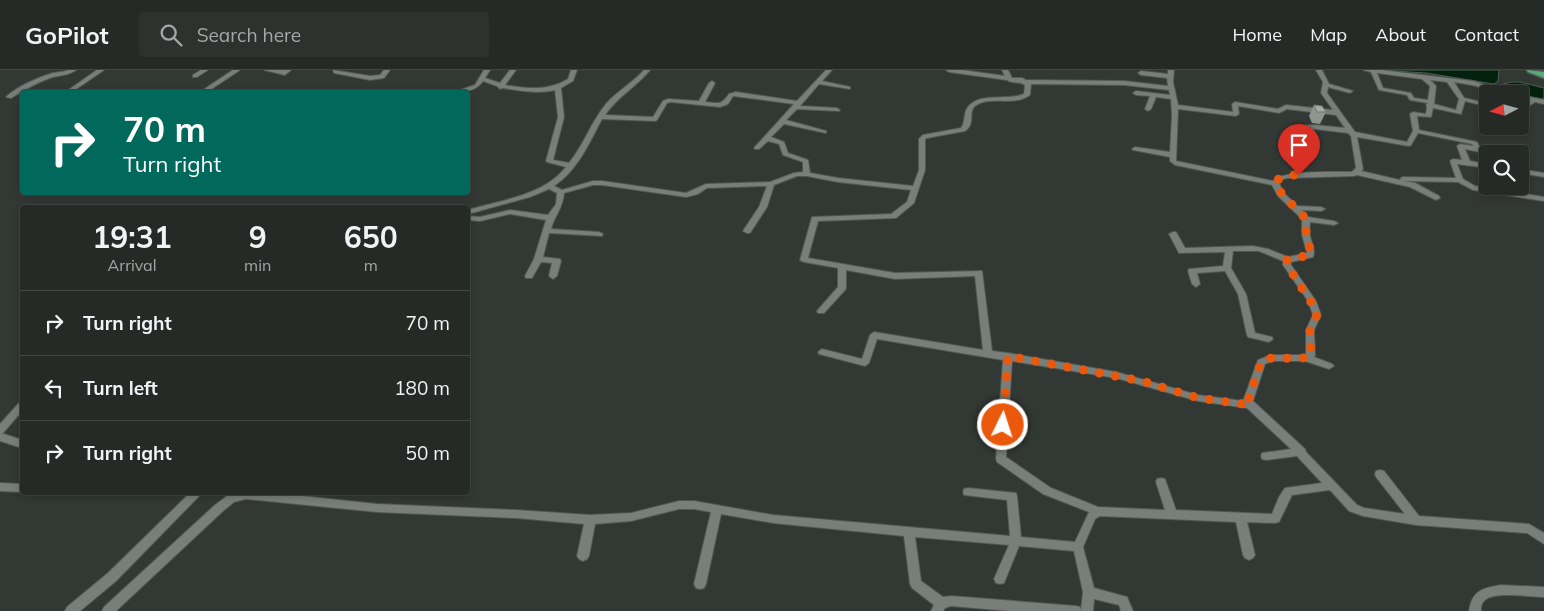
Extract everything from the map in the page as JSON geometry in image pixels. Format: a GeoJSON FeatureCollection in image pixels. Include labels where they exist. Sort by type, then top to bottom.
{"type":"FeatureCollection","features":[{"type":"Feature","properties":{"kind":"main road"},"geometry":{"type":"LineString","coordinates":[[1531,70],[1544,74]]}},
{"type":"Feature","properties":{"kind":"street"},"geometry":{"type":"LineString","coordinates":[[9,97],[34,81],[43,81],[52,75],[64,76],[73,70]]}},
{"type":"Feature","properties":{"kind":"street"},"geometry":{"type":"LineString","coordinates":[[72,90],[102,70]]}},
{"type":"Feature","properties":{"kind":"street"},"geometry":{"type":"LineString","coordinates":[[195,76],[205,70]]}},
{"type":"Feature","properties":{"kind":"street"},"geometry":{"type":"LineString","coordinates":[[207,90],[237,70]]}},
{"type":"Feature","properties":{"kind":"street"},"geometry":{"type":"LineString","coordinates":[[267,70],[285,73],[288,70]]}},
{"type":"Feature","properties":{"kind":"street"},"geometry":{"type":"LineString","coordinates":[[336,70],[336,72],[370,78],[382,77],[387,70]]}},
{"type":"Feature","properties":{"kind":"street"},"geometry":{"type":"LineString","coordinates":[[466,90],[477,86],[487,70]]}},
{"type":"Feature","properties":{"kind":"street"},"geometry":{"type":"LineString","coordinates":[[500,96],[512,70]]}},
{"type":"Feature","properties":{"kind":"street"},"geometry":{"type":"LineString","coordinates":[[482,78],[503,88],[558,88],[571,80],[574,70]]}},
{"type":"Feature","properties":{"kind":"street"},"geometry":{"type":"LineString","coordinates":[[470,212],[528,197],[549,186],[571,166],[600,117],[614,98],[632,86],[647,70]]}},
{"type":"Feature","properties":{"kind":"street"},"geometry":{"type":"LineString","coordinates":[[757,148],[829,70]]}},
{"type":"Feature","properties":{"kind":"street"},"geometry":{"type":"LineString","coordinates":[[949,70],[1026,82],[1124,83],[1170,88]]}},
{"type":"Feature","properties":{"kind":"street"},"geometry":{"type":"LineString","coordinates":[[1005,70],[1008,78]]}},
{"type":"Feature","properties":{"kind":"street"},"geometry":{"type":"LineString","coordinates":[[1319,70],[1327,85],[1350,91]]}},
{"type":"Feature","properties":{"kind":"street"},"geometry":{"type":"LineString","coordinates":[[1356,70],[1484,85]]}},
{"type":"Feature","properties":{"kind":"street"},"geometry":{"type":"LineString","coordinates":[[1374,72],[1381,89],[1409,94],[1412,99],[1459,113],[1462,99]]}},
{"type":"Feature","properties":{"kind":"street"},"geometry":{"type":"LineString","coordinates":[[1141,73],[1171,73],[1170,88],[1175,107],[1173,160],[1180,165],[1275,183],[1282,194],[1306,219],[1334,223]]}},
{"type":"Feature","properties":{"kind":"street"},"geometry":{"type":"LineString","coordinates":[[1292,128],[1315,127],[1409,144],[1416,131],[1412,114],[1428,116],[1433,86],[1425,78]]}},
{"type":"Feature","properties":{"kind":"street"},"geometry":{"type":"LineString","coordinates":[[1450,81],[1462,99],[1479,103]]}},
{"type":"Feature","properties":{"kind":"street"},"geometry":{"type":"LineString","coordinates":[[817,82],[848,88]]}},
{"type":"Feature","properties":{"kind":"street"},"geometry":{"type":"LineString","coordinates":[[988,353],[979,273],[895,276],[804,260],[815,219],[893,216],[910,203],[922,165],[922,139],[931,134],[963,130],[967,125],[969,109],[977,102],[1025,97],[1028,95],[1028,84],[1026,82]]}},
{"type":"Feature","properties":{"kind":"street"},"geometry":{"type":"LineString","coordinates":[[701,103],[712,83]]}},
{"type":"Feature","properties":{"kind":"street"},"geometry":{"type":"LineString","coordinates":[[1327,85],[1324,93],[1352,133],[1359,173]]}},
{"type":"Feature","properties":{"kind":"street"},"geometry":{"type":"LineString","coordinates":[[558,88],[561,116],[549,161],[571,166]]}},
{"type":"Feature","properties":{"kind":"street"},"geometry":{"type":"LineString","coordinates":[[1136,93],[1172,98]]}},
{"type":"Feature","properties":{"kind":"street"},"geometry":{"type":"LineString","coordinates":[[600,117],[652,120],[658,118],[664,104],[670,100],[724,104],[731,95],[736,94],[837,110]]}},
{"type":"Feature","properties":{"kind":"street"},"geometry":{"type":"LineString","coordinates":[[1148,108],[1154,95]]}},
{"type":"Feature","properties":{"kind":"street"},"geometry":{"type":"LineString","coordinates":[[1529,99],[1544,102]]}},
{"type":"Feature","properties":{"kind":"street"},"geometry":{"type":"LineString","coordinates":[[1529,104],[1534,100]]}},
{"type":"Feature","properties":{"kind":"street"},"geometry":{"type":"LineString","coordinates":[[1175,107],[1236,114],[1236,104],[1278,111],[1286,107],[1339,113]]}},
{"type":"Feature","properties":{"kind":"street"},"geometry":{"type":"LineString","coordinates":[[781,121],[824,132]]}},
{"type":"Feature","properties":{"kind":"street"},"geometry":{"type":"LineString","coordinates":[[1416,131],[1475,143],[1477,149],[1460,146],[1466,163]]}},
{"type":"Feature","properties":{"kind":"street"},"geometry":{"type":"LineString","coordinates":[[768,138],[782,143],[785,154],[806,161],[807,174]]}},
{"type":"Feature","properties":{"kind":"street"},"geometry":{"type":"LineString","coordinates":[[1135,149],[1173,155]]}},
{"type":"Feature","properties":{"kind":"street"},"geometry":{"type":"LineString","coordinates":[[1460,180],[1453,161],[1479,165]]}},
{"type":"Feature","properties":{"kind":"street"},"geometry":{"type":"LineString","coordinates":[[1529,172],[1544,174]]}},
{"type":"Feature","properties":{"kind":"street"},"geometry":{"type":"LineString","coordinates":[[1275,183],[1278,179],[1286,176],[1359,173],[1419,187],[1436,198]]}},
{"type":"Feature","properties":{"kind":"street"},"geometry":{"type":"LineString","coordinates":[[549,186],[561,192],[593,183],[686,195],[706,186],[771,184],[796,174],[807,174],[838,180],[915,188]]}},
{"type":"Feature","properties":{"kind":"street"},"geometry":{"type":"LineString","coordinates":[[1388,179],[1460,180],[1473,188],[1544,199]]}},
{"type":"Feature","properties":{"kind":"street"},"geometry":{"type":"LineString","coordinates":[[747,231],[763,207],[771,184]]}},
{"type":"Feature","properties":{"kind":"street"},"geometry":{"type":"LineString","coordinates":[[529,276],[538,259],[548,231],[550,218],[560,204],[561,192]]}},
{"type":"Feature","properties":{"kind":"street"},"geometry":{"type":"LineString","coordinates":[[1296,208],[1321,209]]}},
{"type":"Feature","properties":{"kind":"street"},"geometry":{"type":"LineString","coordinates":[[470,218],[480,220],[517,212],[550,218]]}},
{"type":"Feature","properties":{"kind":"street"},"geometry":{"type":"LineString","coordinates":[[1173,234],[1182,251],[1251,246],[1272,252],[1287,260],[1310,255],[1311,252],[1306,235],[1306,219]]}},
{"type":"Feature","properties":{"kind":"street"},"geometry":{"type":"LineString","coordinates":[[548,231],[599,234]]}},
{"type":"Feature","properties":{"kind":"street"},"geometry":{"type":"LineString","coordinates":[[1229,249],[1227,268],[1242,294],[1251,335],[1269,339]]}},
{"type":"Feature","properties":{"kind":"street"},"geometry":{"type":"LineString","coordinates":[[538,259],[557,261],[553,276]]}},
{"type":"Feature","properties":{"kind":"street"},"geometry":{"type":"LineString","coordinates":[[1287,260],[1290,272],[1316,310],[1317,315],[1310,330],[1311,355],[1306,358]]}},
{"type":"Feature","properties":{"kind":"street"},"geometry":{"type":"LineString","coordinates":[[821,311],[842,288],[842,266]]}},
{"type":"Feature","properties":{"kind":"street"},"geometry":{"type":"LineString","coordinates":[[1196,284],[1192,271],[1227,268]]}},
{"type":"Feature","properties":{"kind":"street"},"geometry":{"type":"LineString","coordinates":[[822,352],[865,363],[874,335],[1008,356],[1142,381],[1198,398],[1250,405]]}},
{"type":"Feature","properties":{"kind":"street"},"geometry":{"type":"LineString","coordinates":[[1008,356],[1001,459],[1047,491],[1098,511],[1276,519],[1280,513],[1284,495],[1289,491],[1331,486]]}},
{"type":"Feature","properties":{"kind":"street"},"geometry":{"type":"LineString","coordinates":[[1329,366],[1306,358],[1271,358],[1261,362],[1248,401],[1353,508],[1363,512],[1416,520],[1529,528],[1544,539]]}},
{"type":"Feature","properties":{"kind":"street"},"geometry":{"type":"LineString","coordinates":[[0,430],[20,407]]}},
{"type":"Feature","properties":{"kind":"street"},"geometry":{"type":"LineString","coordinates":[[0,437],[20,443]]}},
{"type":"Feature","properties":{"kind":"street"},"geometry":{"type":"LineString","coordinates":[[1266,456],[1300,452]]}},
{"type":"Feature","properties":{"kind":"street"},"geometry":{"type":"LineString","coordinates":[[1380,474],[1416,520]]}},
{"type":"Feature","properties":{"kind":"street"},"geometry":{"type":"LineString","coordinates":[[1161,482],[1172,514]]}},
{"type":"Feature","properties":{"kind":"street"},"geometry":{"type":"LineString","coordinates":[[0,487],[20,488]]}},
{"type":"Feature","properties":{"kind":"street"},"geometry":{"type":"LineString","coordinates":[[968,492],[1012,496],[1016,541],[1000,578]]}},
{"type":"Feature","properties":{"kind":"street"},"geometry":{"type":"LineString","coordinates":[[71,611],[112,577],[195,495]]}},
{"type":"Feature","properties":{"kind":"street"},"geometry":{"type":"LineString","coordinates":[[108,611],[219,508],[239,496],[377,508],[516,514],[590,520],[631,517],[679,505],[717,509],[773,519],[1078,547]]}},
{"type":"Feature","properties":{"kind":"street"},"geometry":{"type":"LineString","coordinates":[[700,584],[717,509]]}},
{"type":"Feature","properties":{"kind":"street"},"geometry":{"type":"LineString","coordinates":[[1087,611],[1089,592],[1078,547],[1091,516],[1098,511]]}},
{"type":"Feature","properties":{"kind":"street"},"geometry":{"type":"LineString","coordinates":[[1241,518],[1249,555]]}},
{"type":"Feature","properties":{"kind":"street"},"geometry":{"type":"LineString","coordinates":[[583,556],[590,520]]}},
{"type":"Feature","properties":{"kind":"street"},"geometry":{"type":"LineString","coordinates":[[909,531],[916,584],[939,607],[960,602],[1076,611]]}},
{"type":"Feature","properties":{"kind":"street"},"geometry":{"type":"LineString","coordinates":[[1475,611],[1475,601],[1478,596],[1489,591],[1544,592]]}},
{"type":"Feature","properties":{"kind":"street"},"geometry":{"type":"LineString","coordinates":[[1089,592],[1123,601],[1127,611]]}},
{"type":"Feature","properties":{"kind":"shaded area"},"geometry":{"type":"Polygon","coordinates":[[[1376,70],[1499,70],[1498,81],[1494,84],[1426,73],[1376,70]]]}},
{"type":"Feature","properties":{"kind":"shaded area"},"geometry":{"type":"Polygon","coordinates":[[[1520,82],[1544,88],[1544,99],[1529,96],[1529,85],[1503,84],[1520,82]]]}},
{"type":"Feature","properties":{"kind":"building"},"geometry":{"type":"Polygon","coordinates":[[[1314,105],[1322,106],[1326,112],[1317,112],[1314,105]]]}},
{"type":"Feature","properties":{"kind":"route"},"geometry":{"type":"LineString","coordinates":[[1003,425],[1008,356],[1116,375],[1198,398],[1250,405],[1248,401],[1261,362],[1271,358],[1306,358],[1311,355],[1310,330],[1311,324],[1317,315],[1316,310],[1312,301],[1290,272],[1287,265],[1287,260],[1291,258],[1310,255],[1311,252],[1306,235],[1306,219],[1282,194],[1275,183],[1278,179],[1286,176],[1299,175]]}}]}
